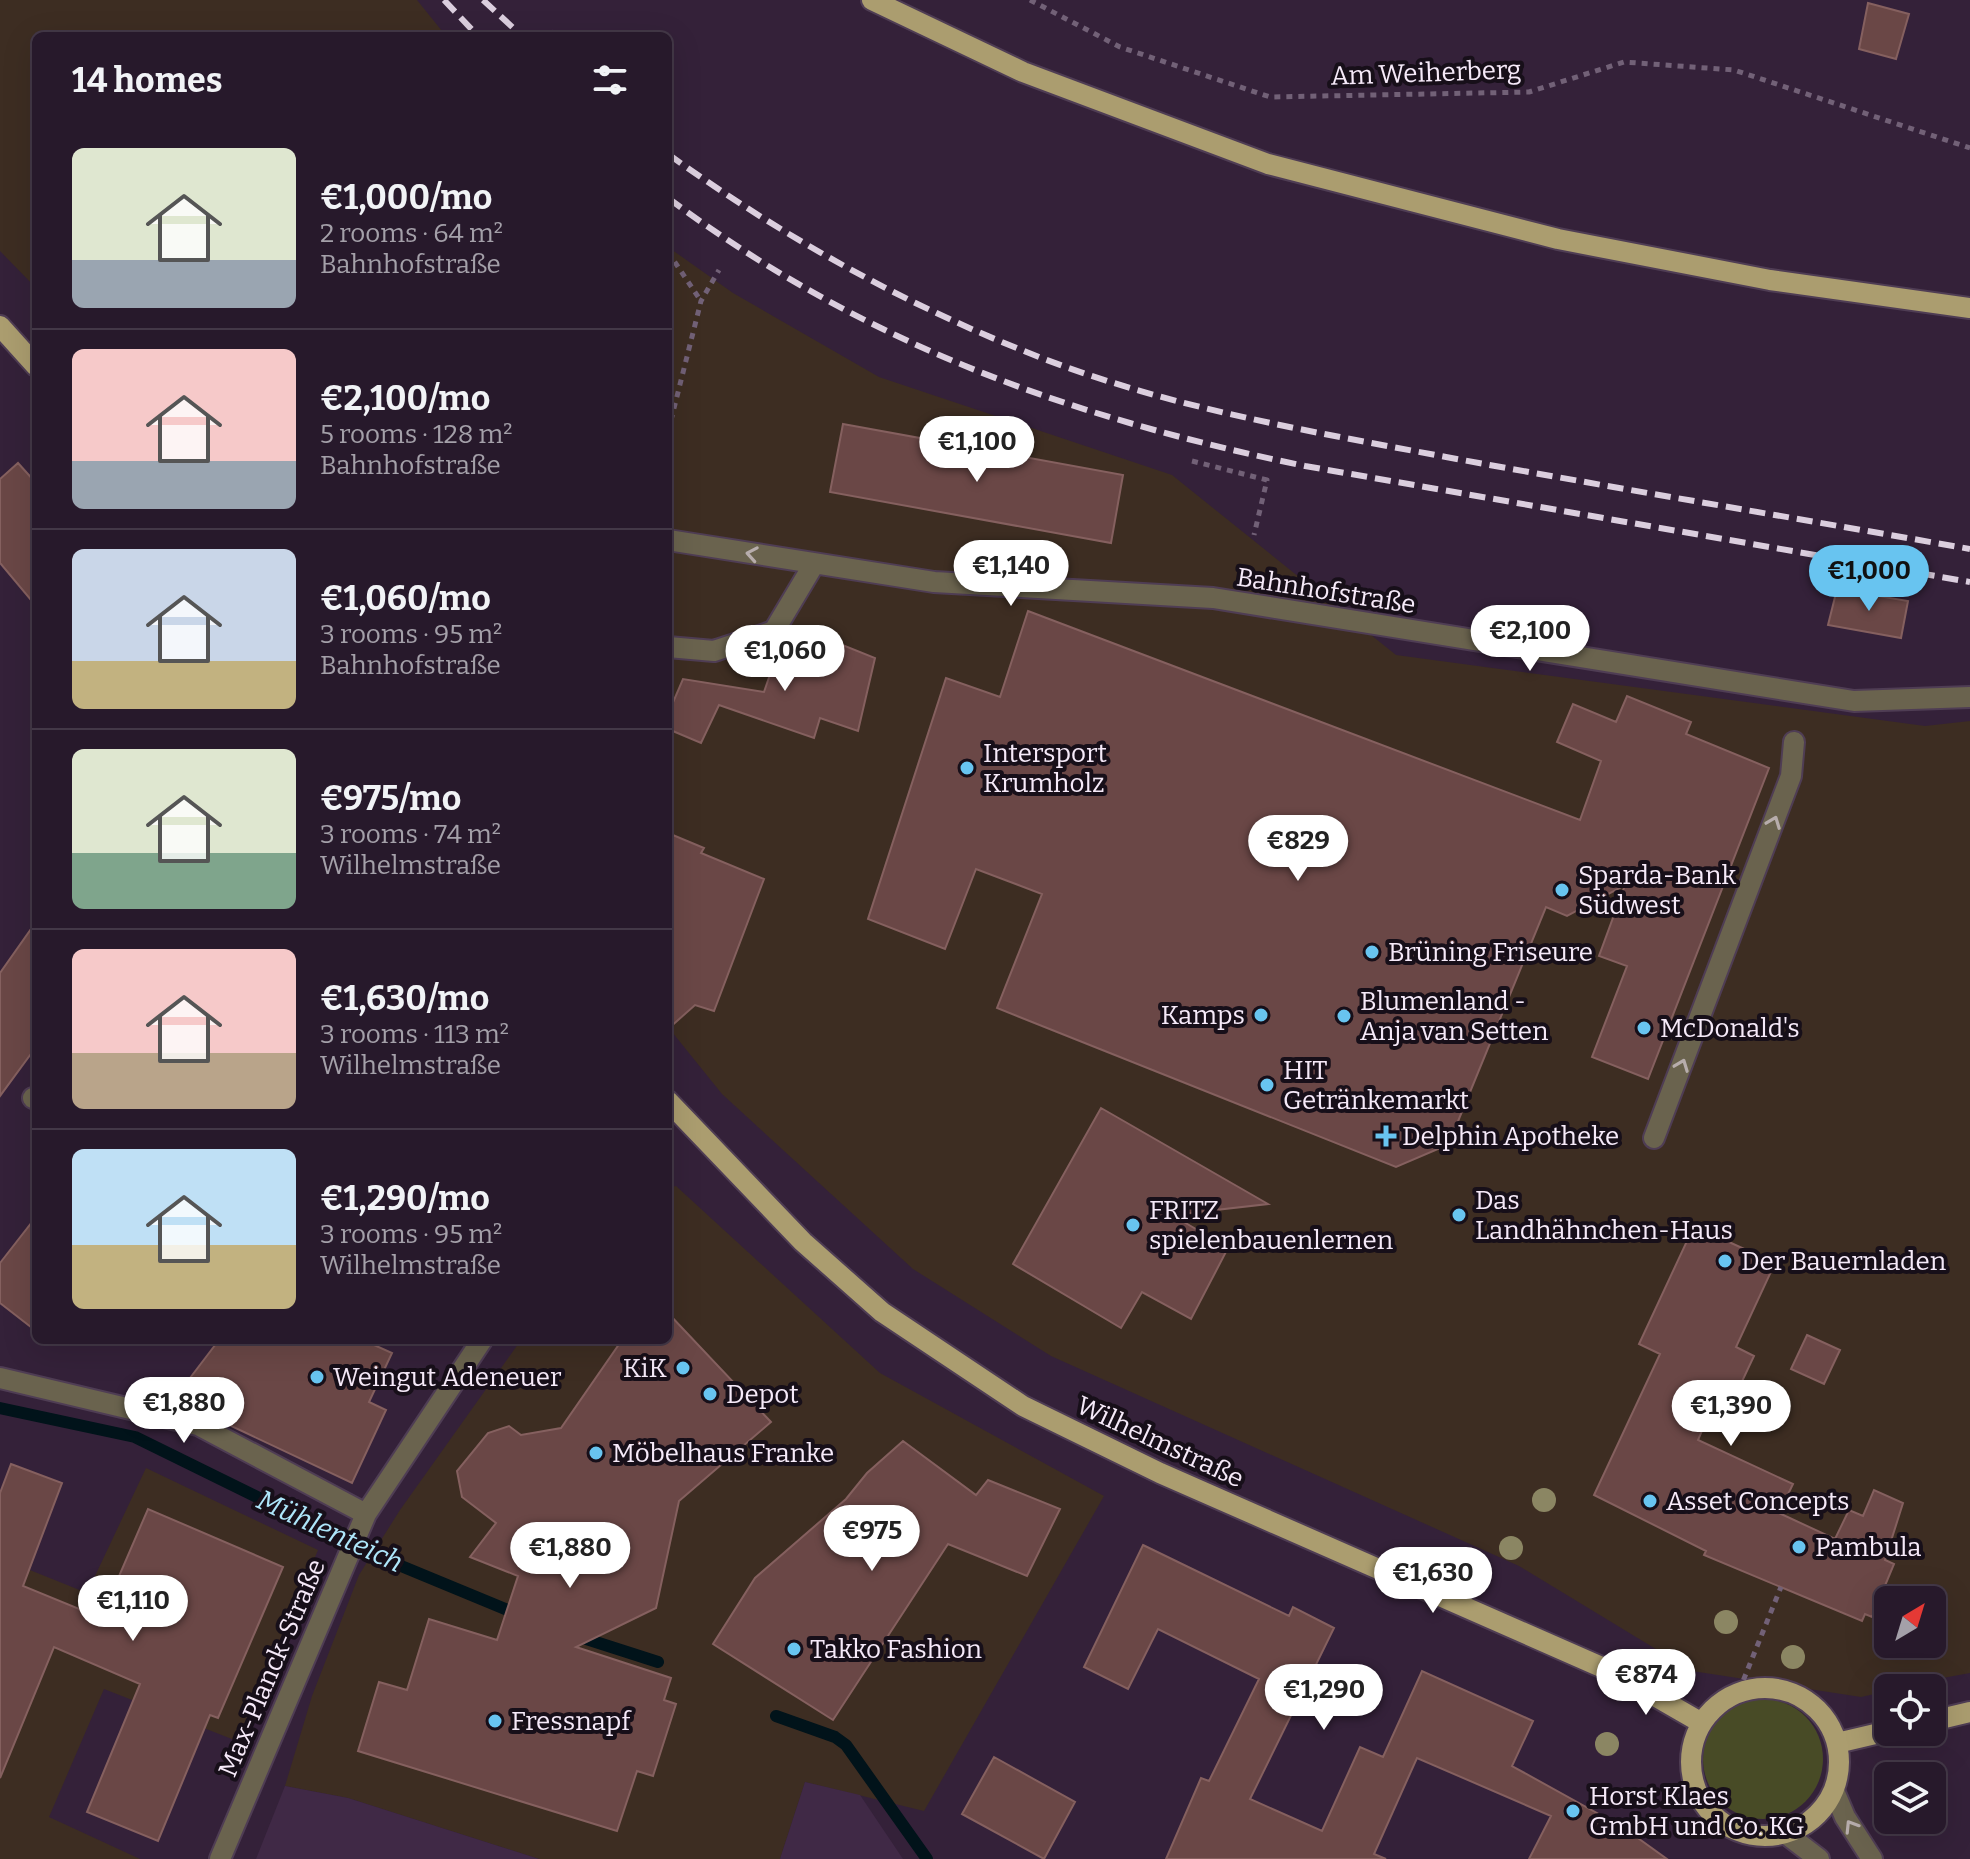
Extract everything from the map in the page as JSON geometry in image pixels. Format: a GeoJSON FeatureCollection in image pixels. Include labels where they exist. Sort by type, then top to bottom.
{"type":"FeatureCollection","features":[{"type":"Feature","properties":{"kind":"main road"},"geometry":{"type":"LineString","coordinates":[[872,0],[1023,72],[1268,164],[1558,239],[1770,280],[1970,308]]}},
{"type":"Feature","properties":{"kind":"main road"},"geometry":{"type":"LineString","coordinates":[[0,326],[32,362]]}},
{"type":"Feature","properties":{"kind":"main road","name":"Wilhelmstraße"},"geometry":{"type":"LineString","coordinates":[[672,1105],[803,1242],[882,1312],[1023,1406],[1160,1473],[1615,1673],[1700,1722]]}},
{"type":"Feature","properties":{"kind":"main road"},"geometry":{"type":"LineString","coordinates":[[1763,1687],[1788,1690],[1810,1702],[1827,1720],[1837,1743],[1839,1767],[1834,1791],[1814,1818],[1785,1833],[1760,1836],[1735,1830],[1714,1816],[1698,1796],[1690,1772],[1691,1747],[1700,1722],[1717,1704],[1739,1691],[1763,1687]]}},
{"type":"Feature","properties":{"kind":"main road"},"geometry":{"type":"LineString","coordinates":[[1946,1718],[1970,1712]]}},
{"type":"Feature","properties":{"kind":"main road"},"geometry":{"type":"LineString","coordinates":[[1837,1743],[1874,1734]]}},
{"type":"Feature","properties":{"kind":"street","name":"Bahnhofstraße"},"geometry":{"type":"LineString","coordinates":[[672,541],[934,582],[1213,598],[1854,701],[1970,697]]}},
{"type":"Feature","properties":{"kind":"street"},"geometry":{"type":"LineString","coordinates":[[672,647],[714,651],[774,631],[814,564]]}},
{"type":"Feature","properties":{"kind":"street"},"geometry":{"type":"LineString","coordinates":[[1654,1138],[1791,776],[1794,742]]}},
{"type":"Feature","properties":{"kind":"street","name":"Max-Planck-Straße"},"geometry":{"type":"LineString","coordinates":[[220,1859],[363,1522],[479,1344]]}},
{"type":"Feature","properties":{"kind":"street"},"geometry":{"type":"LineString","coordinates":[[0,1378],[198,1425],[363,1522]]}},
{"type":"Feature","properties":{"kind":"street"},"geometry":{"type":"LineString","coordinates":[[1834,1791],[1845,1817],[1872,1859]]}},
{"type":"Feature","properties":{"kind":"street"},"geometry":{"type":"LineString","coordinates":[[1785,1833],[1819,1859]]}},
{"type":"Feature","properties":{"kind":"path","name":"Am Weiherberg"},"geometry":{"type":"LineString","coordinates":[[1030,0],[1120,47],[1270,97],[1529,92],[1624,62],[1639,63],[1734,70],[1970,148]]}},
{"type":"Feature","properties":{"kind":"path"},"geometry":{"type":"LineString","coordinates":[[672,258],[701,301]]}},
{"type":"Feature","properties":{"kind":"path"},"geometry":{"type":"LineString","coordinates":[[672,416],[701,301],[719,270]]}},
{"type":"Feature","properties":{"kind":"path"},"geometry":{"type":"LineString","coordinates":[[1192,461],[1267,480],[1254,535]]}},
{"type":"Feature","properties":{"kind":"path"},"geometry":{"type":"LineString","coordinates":[[1739,1691],[1781,1587]]}},
{"type":"Feature","properties":{"kind":"shaded area"},"geometry":{"type":"Polygon","coordinates":[[[0,0],[417,0],[443,32],[32,32],[32,284],[0,251],[0,0]]]}},
{"type":"Feature","properties":{"kind":"shaded area"},"geometry":{"type":"Polygon","coordinates":[[[672,250],[733,293],[879,377],[1172,475],[1396,655],[1925,726],[1970,721],[1970,1673],[1946,1677],[1946,1674],[1874,1674],[1874,1694],[1861,1697],[1692,1671],[1519,1566],[1051,1356],[913,1269],[722,1094],[672,1032],[672,250]]]}},
{"type":"Feature","properties":{"kind":"shaded area"},"geometry":{"type":"Polygon","coordinates":[[[676,1186],[880,1373],[1104,1496],[924,1811],[805,1782],[780,1859],[539,1859],[348,1798],[285,1786],[312,1696],[359,1575],[400,1510],[518,1344],[672,1344],[672,1187],[676,1186]]]}},
{"type":"Feature","properties":{"kind":"shaded area"},"geometry":{"type":"Polygon","coordinates":[[[146,1468],[318,1550],[237,1741],[104,1689],[49,1817],[140,1859],[0,1859],[0,1558],[87,1593],[146,1468]]]}},
{"type":"Feature","properties":{"kind":"shaded area"},"geometry":{"type":"Polygon","coordinates":[[[805,1782],[860,1795],[903,1859],[780,1859],[805,1782]]]}},
{"type":"Feature","properties":{"kind":"shaded area"},"geometry":{"type":"Polygon","coordinates":[[[285,1786],[348,1798],[539,1859],[256,1859],[285,1786]]]}},
{"type":"Feature","properties":{"kind":"green space"},"geometry":{"type":"Polygon","coordinates":[[[1763,1699],[1786,1703],[1806,1716],[1819,1736],[1823,1759],[1819,1782],[1806,1802],[1786,1815],[1763,1819],[1740,1815],[1720,1802],[1707,1782],[1703,1759],[1707,1736],[1720,1716],[1740,1703],[1763,1699]]]}},
{"type":"Feature","properties":{"kind":"building"},"geometry":{"type":"Polygon","coordinates":[[[1868,3],[1909,14],[1896,59],[1859,49],[1868,3]]]}},
{"type":"Feature","properties":{"kind":"building"},"geometry":{"type":"Polygon","coordinates":[[[843,424],[1123,475],[1111,543],[830,492],[843,424]]]}},
{"type":"Feature","properties":{"kind":"building"},"geometry":{"type":"Polygon","coordinates":[[[18,463],[32,479],[32,601],[0,563],[0,479],[18,463]]]}},
{"type":"Feature","properties":{"kind":"building"},"geometry":{"type":"Polygon","coordinates":[[[1837,589],[1908,601],[1901,638],[1828,625],[1837,589]]]}},
{"type":"Feature","properties":{"kind":"building"},"geometry":{"type":"Polygon","coordinates":[[[1028,611],[1580,820],[1601,761],[1557,742],[1573,704],[1616,722],[1627,696],[1691,722],[1686,734],[1769,768],[1648,1079],[1592,1057],[1627,966],[1599,956],[1625,885],[1567,916],[1546,907],[1454,1131],[1459,1140],[1396,1167],[997,1008],[1042,894],[976,869],[945,949],[868,919],[946,678],[1000,697],[1028,611]]]}},
{"type":"Feature","properties":{"kind":"building"},"geometry":{"type":"Polygon","coordinates":[[[825,638],[875,658],[858,731],[820,718],[814,738],[719,705],[701,743],[672,731],[672,705],[683,679],[764,692],[775,660],[825,638]]]}},
{"type":"Feature","properties":{"kind":"building"},"geometry":{"type":"Polygon","coordinates":[[[672,835],[704,848],[701,853],[764,879],[714,1011],[695,1005],[672,1025],[672,835]]]}},
{"type":"Feature","properties":{"kind":"building"},"geometry":{"type":"Polygon","coordinates":[[[32,928],[32,1052],[0,1096],[0,973],[32,928]]]}},
{"type":"Feature","properties":{"kind":"building","name":"FRITZ spielenbauenlernen"},"geometry":{"type":"Polygon","coordinates":[[[1101,1108],[1268,1204],[1172,1215],[1228,1248],[1191,1319],[1142,1292],[1121,1328],[1013,1264],[1101,1108]]]}},
{"type":"Feature","properties":{"kind":"building"},"geometry":{"type":"Polygon","coordinates":[[[32,1222],[32,1328],[0,1303],[0,1263],[32,1222]]]}},
{"type":"Feature","properties":{"kind":"building"},"geometry":{"type":"Polygon","coordinates":[[[1694,1226],[1775,1263],[1736,1347],[1754,1356],[1738,1390],[1722,1383],[1698,1440],[1793,1484],[1779,1513],[1835,1539],[1849,1510],[1863,1516],[1874,1490],[1903,1503],[1885,1560],[1894,1564],[1885,1586],[1874,1586],[1872,1617],[1865,1614],[1862,1621],[1704,1555],[1706,1551],[1594,1495],[1660,1354],[1639,1344],[1694,1226]]]}},
{"type":"Feature","properties":{"kind":"building"},"geometry":{"type":"Polygon","coordinates":[[[672,1317],[771,1422],[679,1501],[656,1608],[576,1647],[671,1678],[664,1700],[676,1704],[653,1776],[637,1771],[617,1831],[358,1751],[379,1682],[407,1690],[429,1619],[497,1640],[518,1576],[470,1557],[496,1523],[462,1497],[457,1471],[488,1433],[509,1426],[521,1435],[561,1428],[619,1344],[672,1344],[672,1317]]]}},
{"type":"Feature","properties":{"kind":"building"},"geometry":{"type":"Polygon","coordinates":[[[1807,1335],[1840,1350],[1824,1384],[1791,1369],[1807,1335]]]}},
{"type":"Feature","properties":{"kind":"building"},"geometry":{"type":"Polygon","coordinates":[[[216,1344],[372,1344],[392,1353],[369,1402],[386,1410],[352,1483],[174,1399],[216,1344]]]}},
{"type":"Feature","properties":{"kind":"building"},"geometry":{"type":"Polygon","coordinates":[[[903,1441],[976,1495],[988,1480],[1060,1509],[1027,1576],[948,1544],[833,1720],[713,1644],[755,1578],[846,1499],[867,1473],[903,1441]]]}},
{"type":"Feature","properties":{"kind":"building"},"geometry":{"type":"Polygon","coordinates":[[[11,1464],[62,1483],[23,1586],[101,1618],[148,1509],[283,1567],[218,1718],[210,1715],[158,1841],[87,1812],[140,1684],[54,1647],[0,1778],[0,1493],[11,1464]]]}},
{"type":"Feature","properties":{"kind":"building"},"geometry":{"type":"Polygon","coordinates":[[[1143,1545],[1289,1616],[1293,1607],[1334,1628],[1250,1799],[1322,1831],[1360,1747],[1383,1757],[1422,1671],[1533,1721],[1512,1766],[1624,1828],[1667,1859],[1529,1859],[1551,1816],[1417,1758],[1374,1854],[1386,1859],[1166,1859],[1201,1778],[1209,1781],[1259,1679],[1158,1629],[1128,1689],[1084,1667],[1143,1545]]]}},
{"type":"Feature","properties":{"kind":"building"},"geometry":{"type":"Polygon","coordinates":[[[994,1757],[1075,1802],[1044,1859],[962,1814],[994,1757]]]}},
{"type":"Feature","properties":{"kind":"waterway","name":"Mühlenteich"},"geometry":{"type":"LineString","coordinates":[[0,1408],[135,1437],[377,1556],[522,1616]]}},
{"type":"Feature","properties":{"kind":"waterway","name":"Mühlenteich"},"geometry":{"type":"LineString","coordinates":[[577,1636],[658,1662]]}},
{"type":"Feature","properties":{"kind":"waterway","name":"Mühlenteich"},"geometry":{"type":"LineString","coordinates":[[776,1716],[835,1737],[846,1745],[927,1859]]}},
{"type":"Feature","properties":{"kind":"railway"},"geometry":{"type":"LineString","coordinates":[[444,0],[474,32]]}},
{"type":"Feature","properties":{"kind":"railway"},"geometry":{"type":"LineString","coordinates":[[483,0],[518,32]]}},
{"type":"Feature","properties":{"kind":"railway"},"geometry":{"type":"LineString","coordinates":[[672,157],[752,211],[884,287],[1024,351],[1127,387],[1179,402],[1339,437],[1970,549]]}},
{"type":"Feature","properties":{"kind":"railway"},"geometry":{"type":"LineString","coordinates":[[672,201],[817,295],[893,334],[971,368],[1133,424],[1305,466],[1970,582]]}},
{"type":"Feature","properties":{"kind":"place","name":"Intersport Krumholz"},"geometry":{"type":"Point","coordinates":[967,768]}},
{"type":"Feature","properties":{"kind":"place","name":"Sparda-Bank Südwest"},"geometry":{"type":"Point","coordinates":[1562,890]}},
{"type":"Feature","properties":{"kind":"place","name":"Brüning Friseure"},"geometry":{"type":"Point","coordinates":[1372,952]}},
{"type":"Feature","properties":{"kind":"place","name":"Kamps"},"geometry":{"type":"Point","coordinates":[1261,1015]}},
{"type":"Feature","properties":{"kind":"place","name":"Blumenland - Anja van Setten"},"geometry":{"type":"Point","coordinates":[1344,1016]}},
{"type":"Feature","properties":{"kind":"place","name":"McDonald's"},"geometry":{"type":"Point","coordinates":[1644,1028]}},
{"type":"Feature","properties":{"kind":"place","name":"HIT Getränkemarkt"},"geometry":{"type":"Point","coordinates":[1267,1085]}},
{"type":"Feature","properties":{"kind":"place","name":"Delphin Apotheke"},"geometry":{"type":"Point","coordinates":[1386,1136]}},
{"type":"Feature","properties":{"kind":"place","name":"Das Landhähnchen-Haus"},"geometry":{"type":"Point","coordinates":[1459,1215]}},
{"type":"Feature","properties":{"kind":"place","name":"FRITZ spielenbauenlernen"},"geometry":{"type":"Point","coordinates":[1133,1225]}},
{"type":"Feature","properties":{"kind":"place","name":"Der Bauernladen"},"geometry":{"type":"Point","coordinates":[1725,1261]}},
{"type":"Feature","properties":{"kind":"place","name":"KiK"},"geometry":{"type":"Point","coordinates":[683,1368]}},
{"type":"Feature","properties":{"kind":"place","name":"Weingut Adeneuer"},"geometry":{"type":"Point","coordinates":[317,1377]}},
{"type":"Feature","properties":{"kind":"place","name":"Depot"},"geometry":{"type":"Point","coordinates":[710,1394]}},
{"type":"Feature","properties":{"kind":"place","name":"Möbelhaus Franke"},"geometry":{"type":"Point","coordinates":[596,1453]}},
{"type":"Feature","properties":{"kind":"place","name":"Asset Concepts"},"geometry":{"type":"Point","coordinates":[1650,1501]}},
{"type":"Feature","properties":{"kind":"place","name":"Pambula"},"geometry":{"type":"Point","coordinates":[1799,1547]}},
{"type":"Feature","properties":{"kind":"place","name":"Takko Fashion"},"geometry":{"type":"Point","coordinates":[794,1649]}},
{"type":"Feature","properties":{"kind":"place","name":"Fressnapf"},"geometry":{"type":"Point","coordinates":[495,1721]}},
{"type":"Feature","properties":{"kind":"place","name":"Horst Klaes GmbH und Co. KG"},"geometry":{"type":"Point","coordinates":[1573,1811]}}]}
